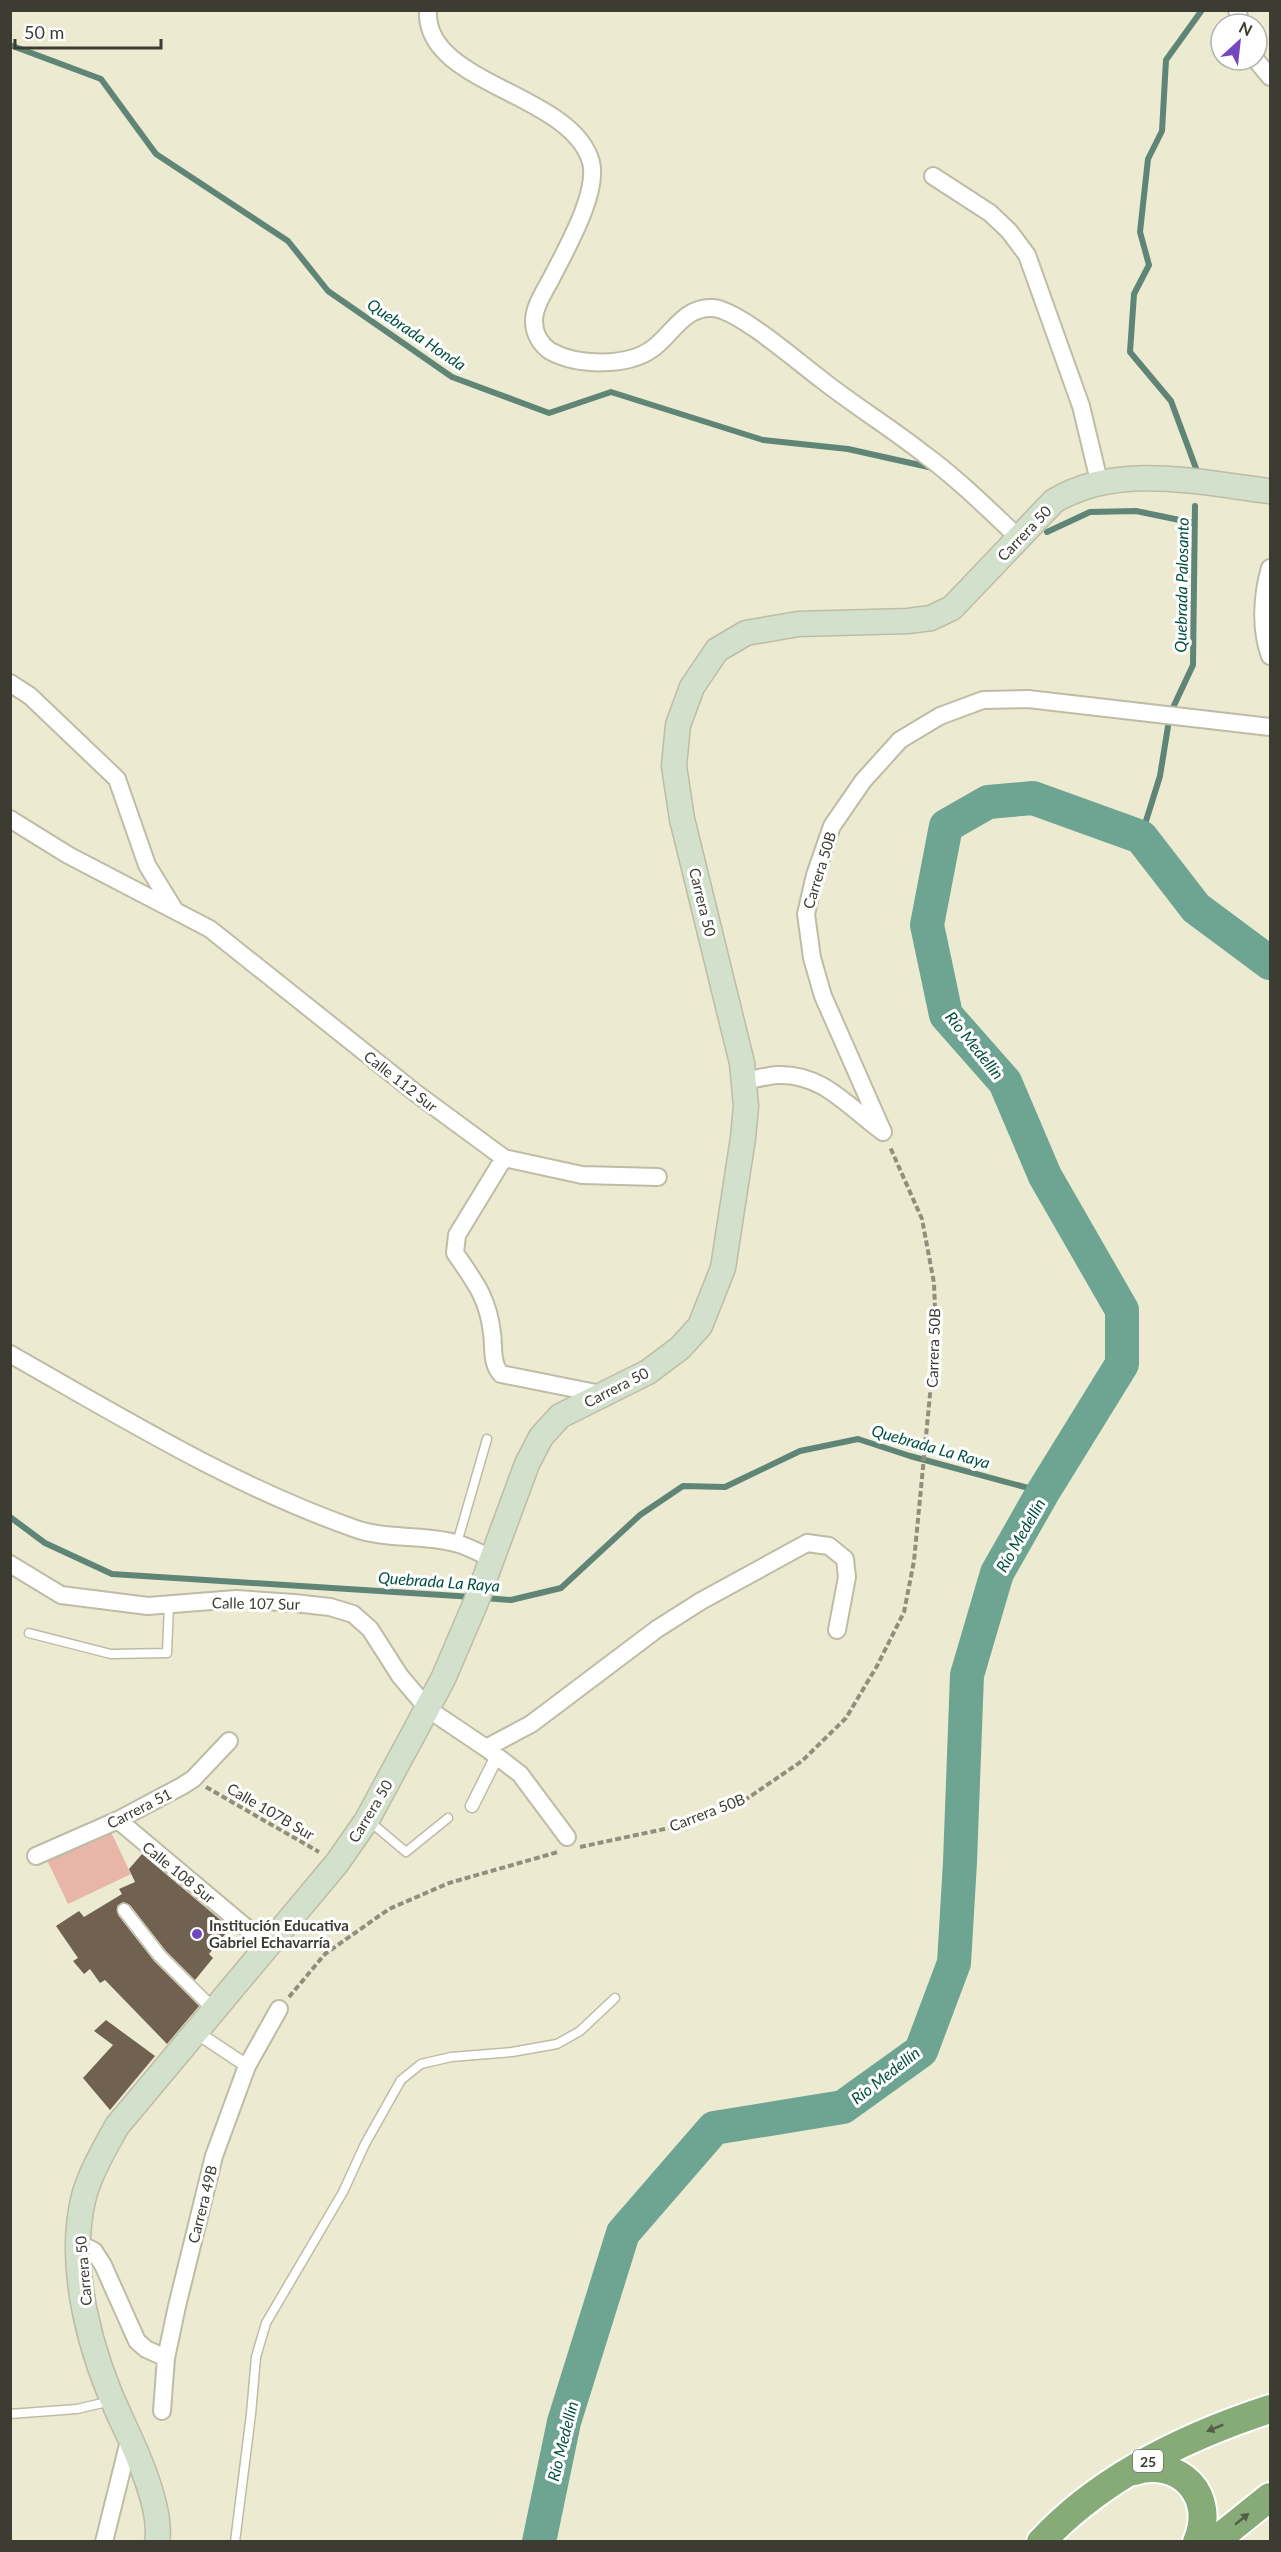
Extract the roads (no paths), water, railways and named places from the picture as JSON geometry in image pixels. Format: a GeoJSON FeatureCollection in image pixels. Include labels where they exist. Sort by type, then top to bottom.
{"type":"FeatureCollection","features":[{"type":"Feature","properties":{"kind":"highway","name":"25"},"geometry":{"type":"LineString","coordinates":[[1042,2540],[1070,2515],[1127,2474],[1196,2436],[1270,2409]]}},
{"type":"Feature","properties":{"kind":"highway"},"geometry":{"type":"LineString","coordinates":[[1127,2474],[1143,2469],[1160,2468],[1176,2473],[1190,2483],[1199,2497],[1203,2513],[1202,2530],[1197,2541]]}},
{"type":"Feature","properties":{"kind":"highway"},"geometry":{"type":"LineString","coordinates":[[1214,2541],[1270,2498]]}},
{"type":"Feature","properties":{"kind":"main road","name":"Carrera 50"},"geometry":{"type":"LineString","coordinates":[[157,2531],[135,2446],[113,2401],[93,2347],[83,2297],[78,2243],[85,2194],[98,2160],[117,2126],[337,1863],[367,1820],[443,1679],[478,1597],[527,1464],[541,1437],[560,1416],[648,1372],[680,1348],[700,1326],[723,1268],[746,1106],[740,1052],[682,819],[674,766],[678,725],[692,687],[717,650],[746,633],[798,624],[908,621],[931,618],[952,608],[1054,501],[1072,490],[1099,481],[1128,478],[1172,479],[1270,491]]}},
{"type":"Feature","properties":{"kind":"street"},"geometry":{"type":"LineString","coordinates":[[428,10],[430,31],[441,49],[465,68],[531,104],[565,126],[581,143],[590,160],[594,179],[590,195],[564,255],[538,303],[533,320],[536,334],[542,344],[551,351],[573,359],[620,361],[653,349],[678,323],[699,309],[714,308],[729,312],[924,454],[970,491],[1019,538]]}},
{"type":"Feature","properties":{"kind":"street"},"geometry":{"type":"LineString","coordinates":[[933,176],[990,213],[1009,231],[1027,255],[1081,406],[1099,481]]}},
{"type":"Feature","properties":{"kind":"street"},"geometry":{"type":"LineString","coordinates":[[1270,568],[1264,588],[1264,625],[1270,656]]}},
{"type":"Feature","properties":{"kind":"street"},"geometry":{"type":"LineString","coordinates":[[10,683],[30,696],[117,779],[147,865],[175,910]]}},
{"type":"Feature","properties":{"kind":"street","name":"Carrera 50B"},"geometry":{"type":"LineString","coordinates":[[744,1081],[777,1075],[809,1078],[826,1086],[883,1132],[823,996],[812,958],[806,914],[814,875],[832,826],[862,781],[900,740],[940,716],[982,700],[1028,699],[1270,727]]}},
{"type":"Feature","properties":{"kind":"street","name":"Calle 112 Sur"},"geometry":{"type":"LineString","coordinates":[[10,819],[68,855],[210,929],[417,1094],[504,1158]]}},
{"type":"Feature","properties":{"kind":"street"},"geometry":{"type":"LineString","coordinates":[[601,1394],[501,1374],[496,1367],[492,1331],[484,1294],[455,1253],[454,1245],[457,1235],[504,1158],[582,1175],[658,1177]]}},
{"type":"Feature","properties":{"kind":"street"},"geometry":{"type":"LineString","coordinates":[[10,1354],[158,1439],[220,1472],[271,1495],[377,1535],[457,1543],[492,1559]]}},
{"type":"Feature","properties":{"kind":"street"},"geometry":{"type":"LineString","coordinates":[[472,1806],[492,1752],[657,1629],[701,1601],[807,1543],[830,1546],[845,1559],[847,1577],[837,1630]]}},
{"type":"Feature","properties":{"kind":"street","name":"Calle 107 Sur"},"geometry":{"type":"LineString","coordinates":[[10,1564],[62,1595],[148,1606],[236,1599],[330,1607],[353,1614],[370,1629],[400,1677],[428,1709],[492,1752],[520,1774],[533,1788],[567,1846]]}},
{"type":"Feature","properties":{"kind":"street","name":"Carrera 51"},"geometry":{"type":"LineString","coordinates":[[36,1856],[118,1820],[193,1779],[229,1741]]}},
{"type":"Feature","properties":{"kind":"street","name":"Calle 108 Sur"},"geometry":{"type":"LineString","coordinates":[[118,1820],[268,1946]]}},
{"type":"Feature","properties":{"kind":"street"},"geometry":{"type":"LineString","coordinates":[[124,1910],[160,1956],[215,2011]]}},
{"type":"Feature","properties":{"kind":"street","name":"Carrera 49B"},"geometry":{"type":"LineString","coordinates":[[162,2410],[166,2358],[214,2156],[247,2066],[279,2009]]}},
{"type":"Feature","properties":{"kind":"street"},"geometry":{"type":"LineString","coordinates":[[196,2032],[247,2066]]}},
{"type":"Feature","properties":{"kind":"street"},"geometry":{"type":"LineString","coordinates":[[78,2243],[94,2252],[103,2265],[137,2341],[146,2349],[166,2358]]}},
{"type":"Feature","properties":{"kind":"street"},"geometry":{"type":"LineString","coordinates":[[104,2541],[135,2446]]}},
{"type":"Feature","properties":{"kind":"lane"},"geometry":{"type":"LineString","coordinates":[[457,1543],[487,1439]]}},
{"type":"Feature","properties":{"kind":"lane"},"geometry":{"type":"LineString","coordinates":[[29,1633],[111,1654],[167,1653],[169,1605]]}},
{"type":"Feature","properties":{"kind":"lane"},"geometry":{"type":"LineString","coordinates":[[367,1820],[406,1852],[448,1818]]}},
{"type":"Feature","properties":{"kind":"lane"},"geometry":{"type":"LineString","coordinates":[[235,2541],[256,2357],[266,2324],[343,2192],[365,2144],[401,2080],[411,2070],[431,2061],[512,2052],[557,2044],[580,2031],[615,1998]]}},
{"type":"Feature","properties":{"kind":"lane"},"geometry":{"type":"LineString","coordinates":[[10,2414],[77,2409],[113,2401]]}},
{"type":"Feature","properties":{"kind":"waterway","name":"Quebrada Palosanto"},"geometry":{"type":"LineString","coordinates":[[1197,471],[1171,401],[1130,352],[1134,294],[1149,265],[1140,232],[1148,159],[1162,131],[1166,60],[1202,10]]}},
{"type":"Feature","properties":{"kind":"waterway","name":"Quebrada Honda"},"geometry":{"type":"LineString","coordinates":[[10,45],[101,79],[156,154],[288,241],[328,291],[452,377],[549,413],[611,392],[763,440],[848,449],[933,468]]}},
{"type":"Feature","properties":{"kind":"waterway","name":"Quebrada Palosanto"},"geometry":{"type":"LineString","coordinates":[[1141,837],[1160,776],[1170,714],[1193,665],[1195,506]]}},
{"type":"Feature","properties":{"kind":"waterway","name":"Quebrada Honda"},"geometry":{"type":"LineString","coordinates":[[1047,532],[1090,512],[1136,511],[1194,523]]}},
{"type":"Feature","properties":{"kind":"waterway","name":"Río Medellín"},"geometry":{"type":"LineString","coordinates":[[539,2542],[564,2422],[623,2233],[714,2128],[843,2107],[921,2051],[954,1963],[967,1675],[997,1573],[1043,1492],[1122,1364],[1122,1310],[1045,1176],[1005,1082],[946,1015],[927,925],[946,826],[988,802],[1033,798],[1141,837],[1196,908],[1270,963]]}},
{"type":"Feature","properties":{"kind":"waterway","name":"Quebrada La Raya"},"geometry":{"type":"LineString","coordinates":[[484,1598],[511,1600],[561,1588],[640,1515],[683,1486],[725,1487],[800,1451],[858,1439],[910,1456],[1043,1492]]}},
{"type":"Feature","properties":{"kind":"waterway","name":"Quebrada La Raya"},"geometry":{"type":"LineString","coordinates":[[10,1517],[45,1543],[112,1574],[473,1597]]}},
{"type":"Feature","properties":{"kind":"place","name":"Institución Educativa Gabriel Echavarría"},"geometry":{"type":"Point","coordinates":[197,1934]}}]}
